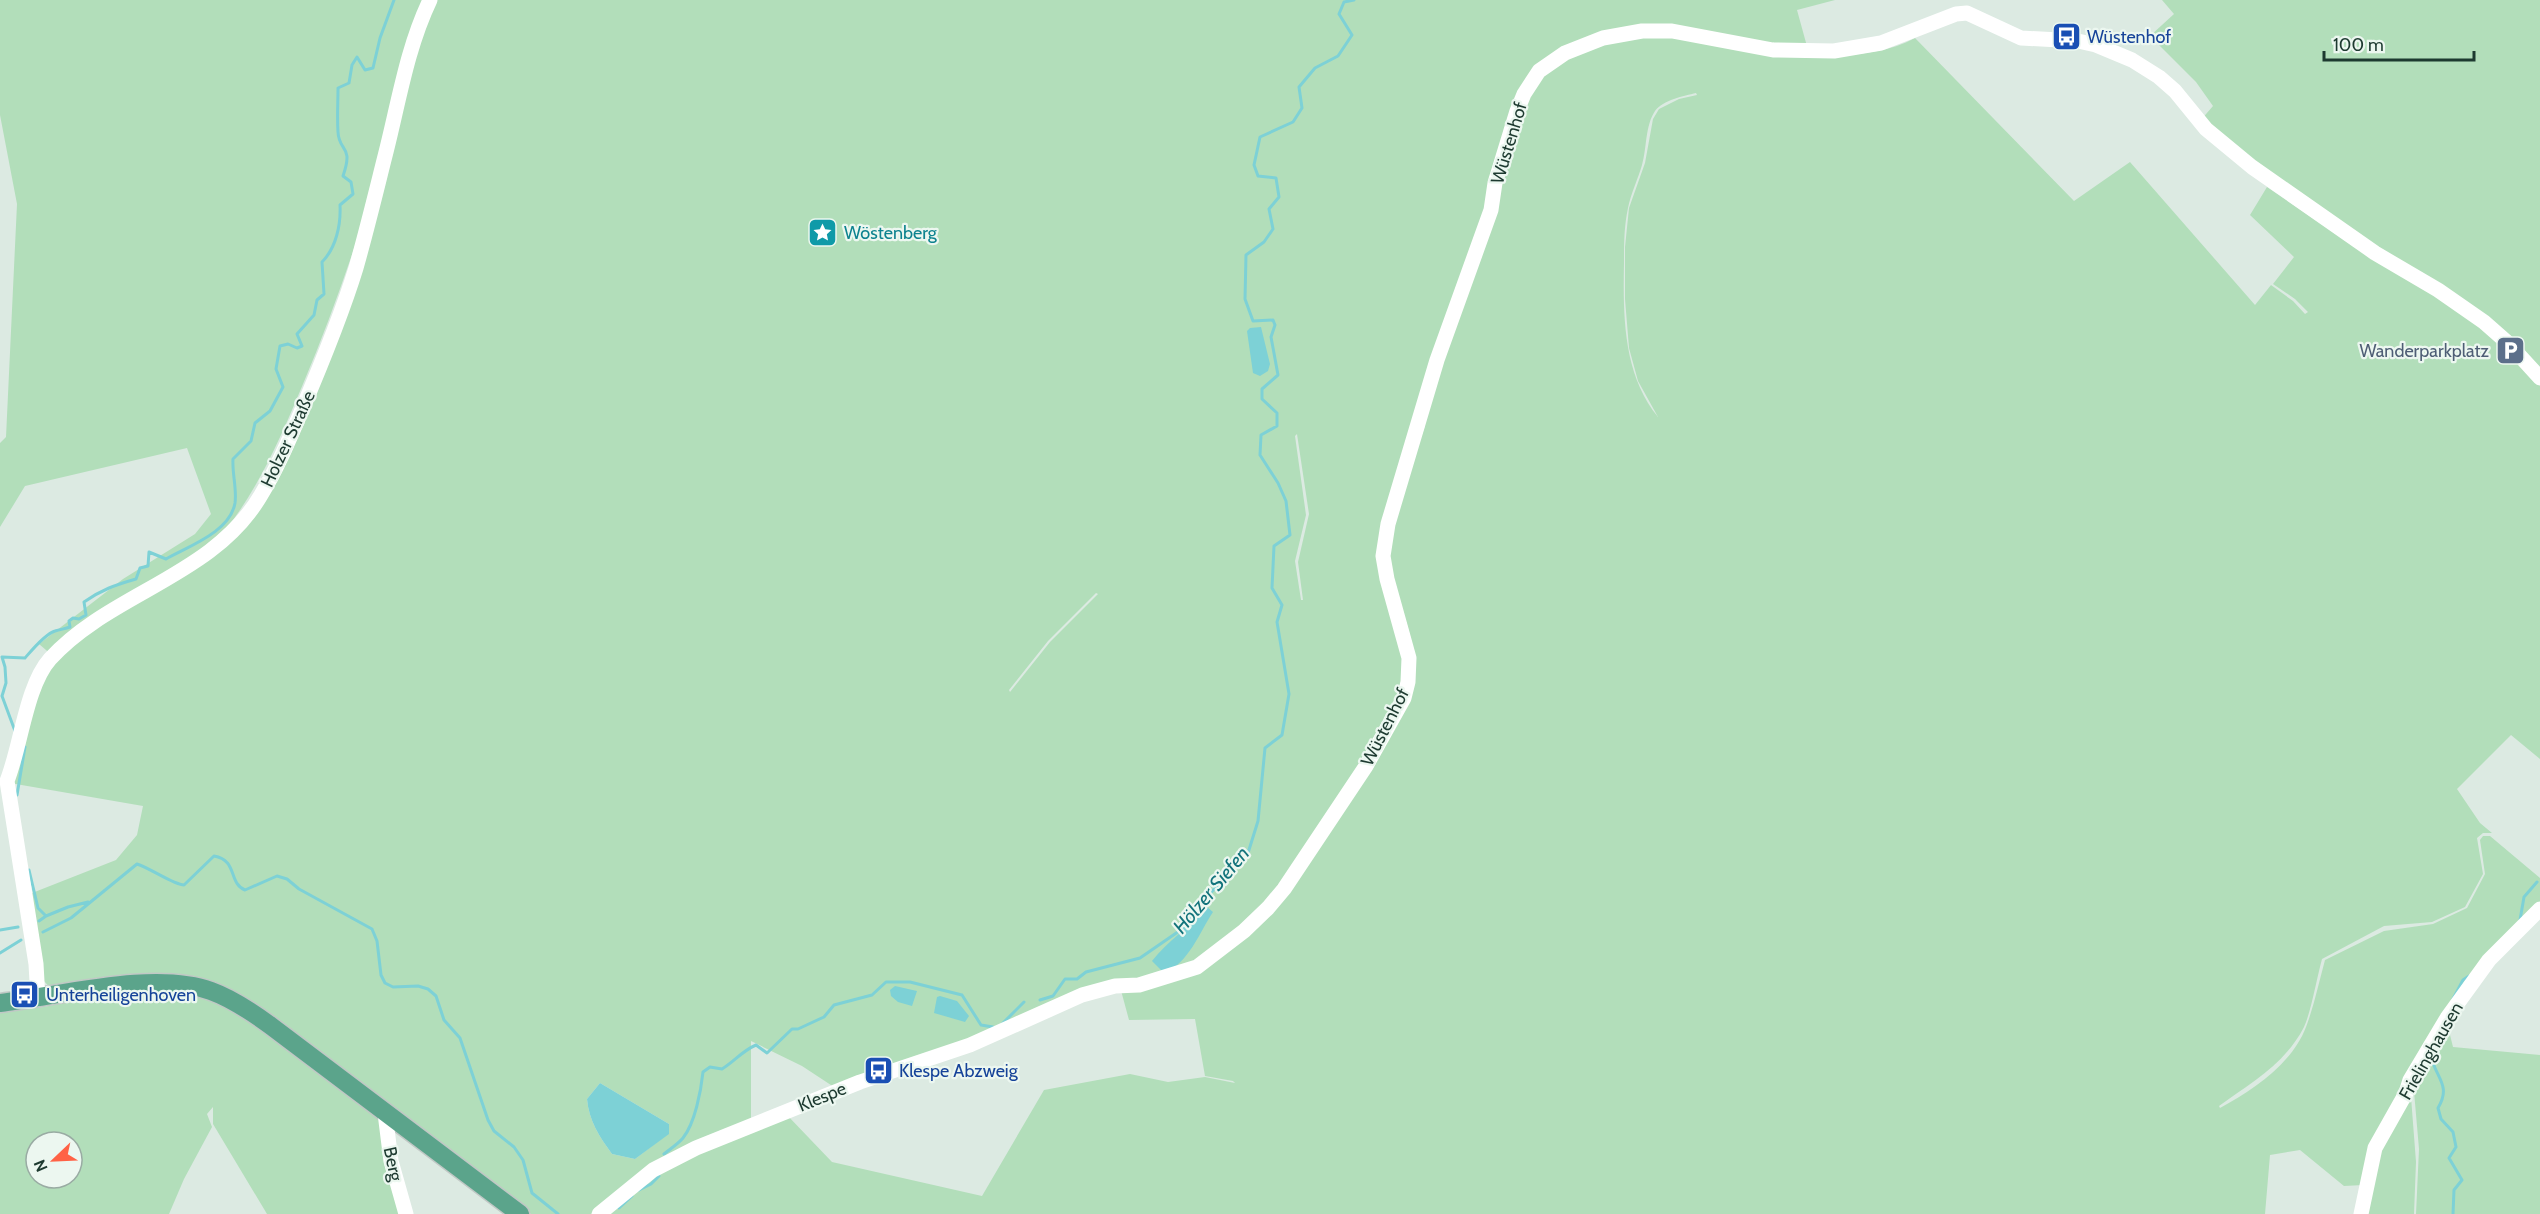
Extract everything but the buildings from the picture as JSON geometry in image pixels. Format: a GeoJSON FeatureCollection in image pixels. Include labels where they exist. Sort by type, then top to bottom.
{"type":"FeatureCollection","features":[{"type":"Feature","properties":{"kind":"main road"},"geometry":{"type":"LineString","coordinates":[[0,1003],[132,984],[180,984],[210,990],[242,1005],[520,1214]]}},
{"type":"Feature","properties":{"kind":"street","name":"Holzer Straße"},"geometry":{"type":"LineString","coordinates":[[3,780],[36,683],[49,660],[83,629],[183,571],[218,546],[246,518],[280,462],[315,381],[355,270],[405,71],[430,0]]}},
{"type":"Feature","properties":{"kind":"street"},"geometry":{"type":"LineString","coordinates":[[1969,0],[1976,17]]}},
{"type":"Feature","properties":{"kind":"street","name":"Wüstenhof"},"geometry":{"type":"LineString","coordinates":[[1197,967],[1244,931],[1284,888],[1366,766],[1404,698],[1408,682],[1409,658],[1387,579],[1383,556],[1388,524],[1437,360],[1491,210],[1495,183],[1517,111],[1524,94],[1539,71],[1565,53],[1603,38],[1642,31],[1672,31],[1773,50],[1834,51],[1881,43],[1956,14],[1967,13],[2021,38],[2078,41],[2096,45],[2132,60],[2159,77],[2175,91],[2206,129],[2252,167],[2375,253],[2438,290],[2484,322],[2509,344],[2540,378]]}},
{"type":"Feature","properties":{"kind":"street"},"geometry":{"type":"LineString","coordinates":[[3,780],[36,964],[38,999]]}},
{"type":"Feature","properties":{"kind":"street","name":"Frielinghausen"},"geometry":{"type":"LineString","coordinates":[[2361,1214],[2375,1148],[2421,1062],[2447,1018],[2489,960],[2540,909]]}},
{"type":"Feature","properties":{"kind":"street","name":"Klespe"},"geometry":{"type":"LineString","coordinates":[[599,1214],[653,1170],[696,1148],[860,1082],[970,1045],[1082,995],[1114,986],[1138,985],[1197,967]]}},
{"type":"Feature","properties":{"kind":"street","name":"Berg"},"geometry":{"type":"LineString","coordinates":[[385,1113],[391,1161],[406,1214]]}},
{"type":"Feature","properties":{"kind":"green space"},"geometry":{"type":"Polygon","coordinates":[[[0,0],[1835,0],[1797,10],[1808,50],[1757,46],[1686,33],[1688,39],[1803,55],[1864,53],[1891,48],[1915,38],[2074,201],[2130,162],[2255,305],[2271,285],[2293,301],[2305,314],[2308,312],[2295,299],[2273,284],[2294,257],[2250,215],[2267,187],[2346,241],[2452,305],[2510,347],[2540,380],[2540,759],[2511,735],[2457,789],[2480,823],[2492,833],[2483,833],[2477,838],[2483,874],[2465,907],[2432,922],[2384,926],[2322,959],[2307,1021],[2296,1040],[2277,1062],[2255,1081],[2219,1106],[2220,1108],[2270,1075],[2291,1053],[2306,1027],[2325,960],[2384,931],[2433,924],[2467,908],[2485,874],[2480,840],[2483,836],[2490,836],[2540,878],[2540,905],[2488,959],[2445,1017],[2408,1079],[2381,1137],[2372,1147],[2363,1185],[2344,1186],[2300,1150],[2270,1155],[2265,1214],[605,1214],[652,1174],[679,1159],[787,1115],[832,1162],[982,1196],[1044,1090],[1130,1074],[1168,1082],[1205,1077],[1235,1083],[1205,1076],[1195,1019],[1129,1020],[1119,983],[1084,990],[1013,1020],[983,1042],[837,1089],[802,1066],[751,1041],[751,1124],[679,1153],[651,1169],[594,1214],[531,1214],[244,1001],[207,985],[183,979],[151,978],[55,993],[43,980],[27,895],[116,860],[137,835],[143,806],[10,783],[40,682],[56,657],[77,639],[185,574],[208,556],[232,532],[279,458],[325,348],[389,147],[387,144],[327,325],[303,384],[262,473],[237,514],[222,534],[192,565],[76,635],[53,656],[39,644],[123,579],[195,534],[211,514],[187,448],[25,486],[0,527],[0,443],[6,437],[17,204],[0,115],[0,0]],[[1696,93],[1674,99],[1659,107],[1652,117],[1644,158],[1629,202],[1624,250],[1624,303],[1628,344],[1632,363],[1638,382],[1646,400],[1658,417],[1638,381],[1629,348],[1625,299],[1625,247],[1629,208],[1645,163],[1653,119],[1659,109],[1679,99],[1697,95],[1696,93]],[[1421,425],[1389,517],[1386,546],[1391,575],[1410,642],[1407,686],[1410,689],[1414,671],[1413,652],[1394,582],[1389,545],[1393,515],[1425,426],[1421,425]],[[1297,434],[1295,436],[1306,515],[1295,561],[1301,600],[1303,600],[1298,562],[1309,514],[1297,434]],[[1096,593],[1048,641],[1009,690],[1010,692],[1050,642],[1098,594],[1096,593]],[[600,1083],[587,1099],[595,1128],[612,1154],[635,1159],[669,1133],[669,1124],[600,1083]]]}},
{"type":"Feature","properties":{"kind":"green space"},"geometry":{"type":"Polygon","coordinates":[[[2162,0],[2540,0],[2540,376],[2510,344],[2200,121],[2213,106],[2196,82],[2150,36],[2174,14],[2162,0]]]}},
{"type":"Feature","properties":{"kind":"green space"},"geometry":{"type":"Polygon","coordinates":[[[132,988],[190,990],[239,1009],[383,1114],[405,1214],[267,1214],[213,1124],[213,1107],[207,1114],[212,1127],[184,1179],[169,1214],[0,1214],[0,1011],[44,1007],[132,988]]]}},
{"type":"Feature","properties":{"kind":"green space"},"geometry":{"type":"Polygon","coordinates":[[[2447,1023],[2453,1047],[2540,1055],[2540,1214],[2416,1214],[2419,1149],[2413,1080],[2447,1023]]]}},
{"type":"Feature","properties":{"kind":"green space"},"geometry":{"type":"Polygon","coordinates":[[[2410,1084],[2416,1162],[2414,1214],[2362,1214],[2380,1150],[2410,1084]]]}},
{"type":"Feature","properties":{"kind":"water"},"geometry":{"type":"Polygon","coordinates":[[[1261,327],[1270,364],[1268,371],[1260,376],[1253,373],[1247,331],[1250,328],[1261,327]]]}},
{"type":"Feature","properties":{"kind":"water"},"geometry":{"type":"Polygon","coordinates":[[[1207,907],[1213,912],[1193,947],[1180,962],[1164,973],[1152,961],[1207,907]]]}},
{"type":"Feature","properties":{"kind":"water"},"geometry":{"type":"Polygon","coordinates":[[[895,986],[917,991],[912,1006],[898,1002],[891,996],[890,990],[895,986]]]}},
{"type":"Feature","properties":{"kind":"water"},"geometry":{"type":"Polygon","coordinates":[[[937,997],[957,1001],[969,1016],[965,1022],[934,1013],[937,997]]]}},
{"type":"Feature","properties":{"kind":"water"},"geometry":{"type":"Polygon","coordinates":[[[600,1083],[669,1124],[669,1134],[635,1159],[612,1154],[595,1128],[588,1107],[587,1099],[600,1083]]]}},
{"type":"Feature","properties":{"kind":"waterway"},"geometry":{"type":"LineString","coordinates":[[15,731],[2,696],[6,683],[2,657],[25,658],[47,635],[70,627],[69,621],[86,615],[84,602],[108,588],[136,579],[140,568],[148,566],[149,552],[166,559],[207,537],[217,530],[232,513],[235,503],[233,459],[251,441],[255,423],[270,411],[283,387],[276,369],[280,346],[288,344],[297,348],[302,346],[297,334],[314,315],[317,300],[324,294],[322,262],[337,236],[340,205],[353,194],[351,182],[343,176],[347,154],[338,132],[338,88],[349,83],[352,65],[357,57],[365,70],[373,68],[380,38],[394,0]]}},
{"type":"Feature","properties":{"kind":"waterway","name":"Hölzer Siefen"},"geometry":{"type":"LineString","coordinates":[[1040,1000],[1053,996],[1065,979],[1077,979],[1086,972],[1140,958],[1185,927],[1204,900],[1248,853],[1258,821],[1265,748],[1282,735],[1289,694],[1277,622],[1282,605],[1272,588],[1274,546],[1290,535],[1286,501],[1278,483],[1260,455],[1261,435],[1277,426],[1277,413],[1262,399],[1262,389],[1278,375],[1271,337],[1275,325],[1273,320],[1253,321],[1245,299],[1246,255],[1264,242],[1273,229],[1269,209],[1279,197],[1276,178],[1258,176],[1254,165],[1260,137],[1293,122],[1302,108],[1299,87],[1315,68],[1338,56],[1352,35],[1339,14],[1344,2],[1354,0]]}},
{"type":"Feature","properties":{"kind":"waterway"},"geometry":{"type":"LineString","coordinates":[[17,795],[25,747]]}},
{"type":"Feature","properties":{"kind":"waterway"},"geometry":{"type":"LineString","coordinates":[[43,932],[71,918],[137,864],[184,885],[214,856],[227,862],[236,882],[245,890],[277,876],[287,879],[299,889],[372,929],[377,941],[381,975],[385,983],[393,987],[418,986],[428,989],[436,996],[444,1020],[460,1038],[488,1120],[494,1131],[514,1147],[523,1160],[532,1193],[558,1214]]}},
{"type":"Feature","properties":{"kind":"waterway"},"geometry":{"type":"LineString","coordinates":[[29,870],[38,908],[46,916],[88,902]]}},
{"type":"Feature","properties":{"kind":"waterway"},"geometry":{"type":"LineString","coordinates":[[2520,920],[2524,897],[2537,882]]}},
{"type":"Feature","properties":{"kind":"waterway"},"geometry":{"type":"LineString","coordinates":[[39,921],[46,916]]}},
{"type":"Feature","properties":{"kind":"waterway"},"geometry":{"type":"LineString","coordinates":[[0,930],[18,927]]}},
{"type":"Feature","properties":{"kind":"waterway"},"geometry":{"type":"LineString","coordinates":[[0,953],[21,940]]}},
{"type":"Feature","properties":{"kind":"waterway"},"geometry":{"type":"LineString","coordinates":[[2453,999],[2463,980],[2469,976]]}},
{"type":"Feature","properties":{"kind":"waterway","name":"Hölzer Siefen"},"geometry":{"type":"LineString","coordinates":[[664,1154],[683,1138],[691,1124],[703,1072],[710,1067],[722,1069],[756,1045],[767,1053],[792,1029],[798,1029],[824,1017],[834,1005],[872,995],[886,982],[910,982],[962,995],[981,1025],[993,1027]]}},
{"type":"Feature","properties":{"kind":"waterway","name":"Hölzer Siefen"},"geometry":{"type":"LineString","coordinates":[[1002,1024],[1024,1002]]}},
{"type":"Feature","properties":{"kind":"waterway"},"geometry":{"type":"LineString","coordinates":[[2431,1056],[2443,1087],[2442,1100],[2438,1108],[2441,1119],[2453,1132],[2456,1147],[2449,1158],[2462,1180],[2454,1190],[2453,1214]]}},
{"type":"Feature","properties":{"kind":"waterway","name":"Hölzer Siefen"},"geometry":{"type":"LineString","coordinates":[[639,1190],[651,1184],[659,1176]]}},
{"type":"Feature","properties":{"kind":"waterway","name":"Hölzer Siefen"},"geometry":{"type":"LineString","coordinates":[[619,1208],[632,1196]]}},
{"type":"Feature","properties":{"kind":"place","name":"Wüstenhof"},"geometry":{"type":"Point","coordinates":[2066,37]}},
{"type":"Feature","properties":{"kind":"place","name":"Wöstenberg"},"geometry":{"type":"Point","coordinates":[823,233]}},
{"type":"Feature","properties":{"kind":"place","name":"Wanderparkplatz"},"geometry":{"type":"Point","coordinates":[2510,351]}},
{"type":"Feature","properties":{"kind":"place","name":"Unterheiligenhoven"},"geometry":{"type":"Point","coordinates":[25,995]}},
{"type":"Feature","properties":{"kind":"place","name":"Klespe Abzweig"},"geometry":{"type":"Point","coordinates":[878,1071]}}]}
